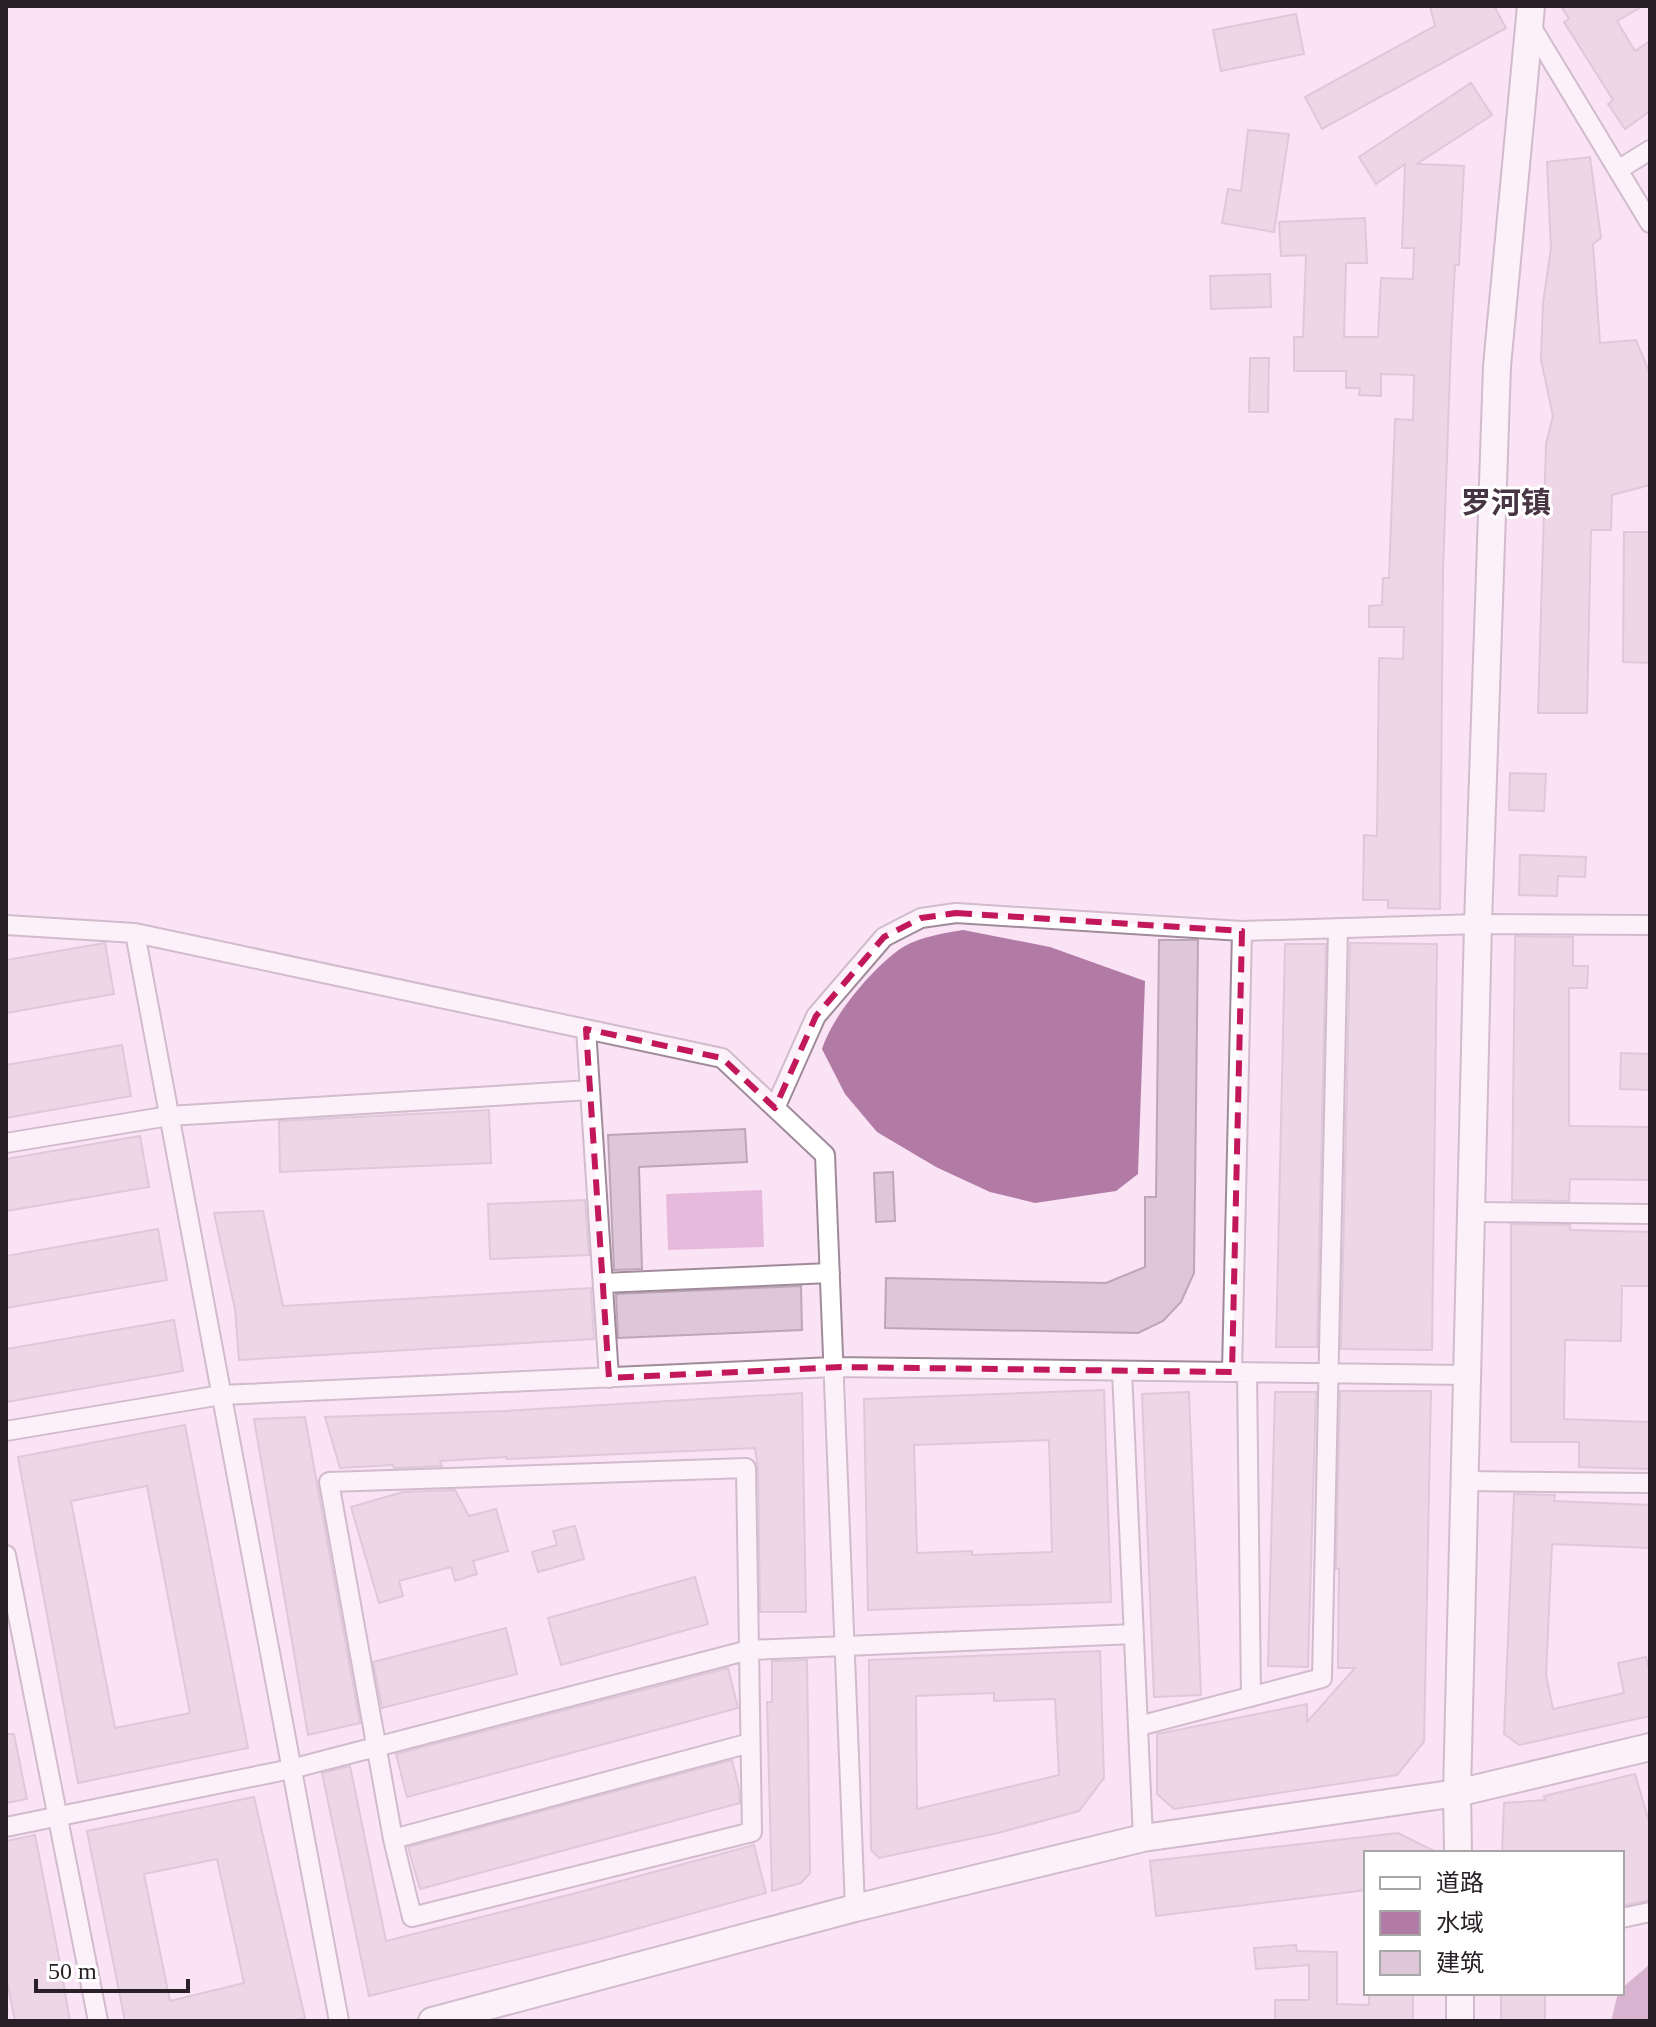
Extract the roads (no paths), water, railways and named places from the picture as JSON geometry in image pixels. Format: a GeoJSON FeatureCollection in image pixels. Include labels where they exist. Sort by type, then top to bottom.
{"type":"FeatureCollection","features":[{"type":"Feature","properties":{"kind":"main road"},"geometry":{"type":"LineString","coordinates":[[1458,1851],[1478,924],[1497,366],[1530,14]]}},
{"type":"Feature","properties":{"kind":"main road"},"geometry":{"type":"LineString","coordinates":[[432,2021],[855,1908],[1143,1838],[1457,1793],[1650,1747]]}},
{"type":"Feature","properties":{"kind":"main road"},"geometry":{"type":"LineString","coordinates":[[1460,1995],[1460,2021]]}},
{"type":"Feature","properties":{"kind":"street"},"geometry":{"type":"LineString","coordinates":[[1530,14],[1650,223]]}},
{"type":"Feature","properties":{"kind":"street"},"geometry":{"type":"LineString","coordinates":[[1618,170],[1650,150]]}},
{"type":"Feature","properties":{"kind":"street"},"geometry":{"type":"LineString","coordinates":[[775,1108],[816,1016],[884,937],[921,918],[956,913],[1242,931],[1478,924],[1650,925]]}},
{"type":"Feature","properties":{"kind":"street"},"geometry":{"type":"LineString","coordinates":[[6,925],[135,933],[722,1058],[825,1155],[855,1908]]}},
{"type":"Feature","properties":{"kind":"street"},"geometry":{"type":"LineString","coordinates":[[1139,1726],[1322,1678],[1338,928]]}},
{"type":"Feature","properties":{"kind":"street"},"geometry":{"type":"LineString","coordinates":[[1242,931],[1240,1372],[1251,1697]]}},
{"type":"Feature","properties":{"kind":"street"},"geometry":{"type":"LineString","coordinates":[[135,933],[339,2021]]}},
{"type":"Feature","properties":{"kind":"street"},"geometry":{"type":"LineString","coordinates":[[586,1029],[609,1378]]}},
{"type":"Feature","properties":{"kind":"street"},"geometry":{"type":"LineString","coordinates":[[6,1143],[169,1116],[590,1090]]}},
{"type":"Feature","properties":{"kind":"street"},"geometry":{"type":"LineString","coordinates":[[1471,1212],[1650,1214]]}},
{"type":"Feature","properties":{"kind":"street"},"geometry":{"type":"LineString","coordinates":[[603,1283],[830,1273]]}},
{"type":"Feature","properties":{"kind":"street"},"geometry":{"type":"LineString","coordinates":[[6,1431],[221,1395],[833,1367],[1467,1375]]}},
{"type":"Feature","properties":{"kind":"street"},"geometry":{"type":"LineString","coordinates":[[1122,1371],[1143,1838]]}},
{"type":"Feature","properties":{"kind":"street"},"geometry":{"type":"LineString","coordinates":[[746,1468],[750,1743],[752,1832],[412,1917],[393,1839],[329,1482],[746,1468]]}},
{"type":"Feature","properties":{"kind":"street"},"geometry":{"type":"LineString","coordinates":[[1465,1481],[1650,1483]]}},
{"type":"Feature","properties":{"kind":"street"},"geometry":{"type":"LineString","coordinates":[[6,1555],[98,2021]]}},
{"type":"Feature","properties":{"kind":"street"},"geometry":{"type":"LineString","coordinates":[[6,1827],[291,1769],[749,1650],[1134,1634]]}},
{"type":"Feature","properties":{"kind":"street"},"geometry":{"type":"LineString","coordinates":[[393,1839],[750,1743]]}},
{"type":"Feature","properties":{"kind":"street"},"geometry":{"type":"LineString","coordinates":[[1624,1918],[1650,1912]]}},
{"type":"Feature","properties":{"kind":"water"},"geometry":{"type":"Polygon","coordinates":[[[963,930],[1050,947],[1145,981],[1138,1174],[1116,1191],[1035,1203],[990,1192],[936,1167],[877,1132],[845,1094],[822,1049],[835,1022],[855,993],[903,947],[924,938],[963,930]]]}},
{"type":"Feature","properties":{"kind":"water"},"geometry":{"type":"Polygon","coordinates":[[[1650,1964],[1650,2021],[1611,2021],[1618,1995],[1624,1995],[1624,1986],[1650,1964]]]}},
{"type":"Feature","properties":{"kind":"district","name":"罗河镇"},"geometry":{"type":"Point","coordinates":[1506,503]}}]}
